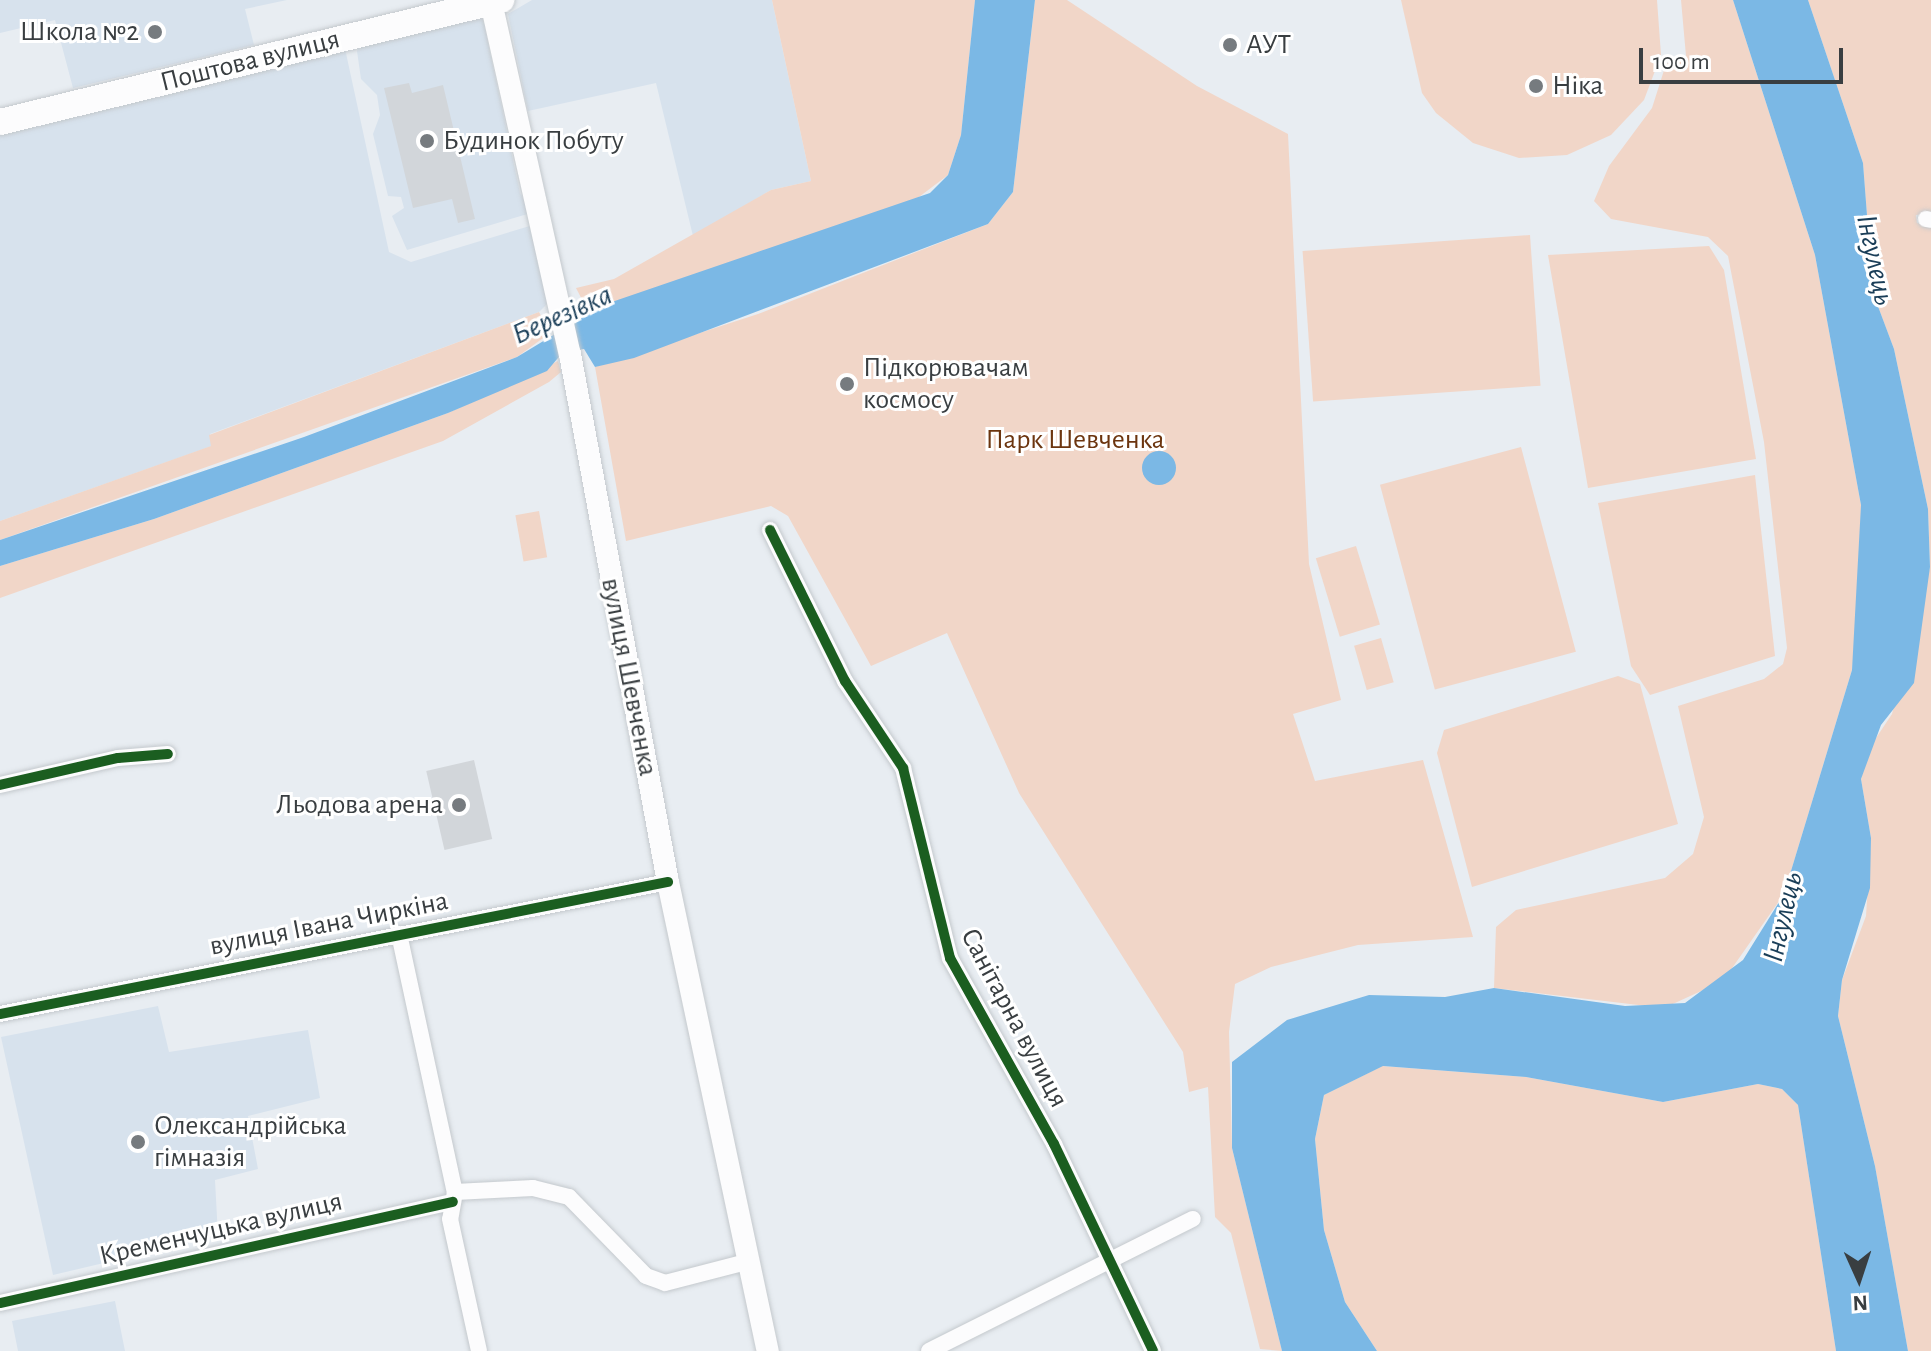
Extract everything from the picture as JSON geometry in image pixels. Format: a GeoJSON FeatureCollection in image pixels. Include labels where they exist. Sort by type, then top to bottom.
{"type":"FeatureCollection","features":[{"type":"Feature","properties":{"kind":"highway","name":"Поштова вулиця"},"geometry":{"type":"LineString","coordinates":[[0,122],[496,1]]}},
{"type":"Feature","properties":{"kind":"main road","name":"вулиця Шевченка"},"geometry":{"type":"LineString","coordinates":[[496,1],[570,354],[668,882],[768,1351]]}},
{"type":"Feature","properties":{"kind":"street","name":"Санітарна вулиця"},"geometry":{"type":"LineString","coordinates":[[770,530],[845,681],[903,768],[950,958],[1054,1144],[1153,1351]]}},
{"type":"Feature","properties":{"kind":"street"},"geometry":{"type":"LineString","coordinates":[[0,785],[118,758],[168,754]]}},
{"type":"Feature","properties":{"kind":"street","name":"вулиця Івана Чиркіна"},"geometry":{"type":"LineString","coordinates":[[0,1014],[668,882]]}},
{"type":"Feature","properties":{"kind":"street"},"geometry":{"type":"LineString","coordinates":[[399,934],[454,1197],[450,1219],[479,1351]]}},
{"type":"Feature","properties":{"kind":"street","name":"Кременчуцька вулиця"},"geometry":{"type":"LineString","coordinates":[[0,1303],[454,1197],[533,1188],[569,1197],[646,1276],[665,1283],[747,1262]]}},
{"type":"Feature","properties":{"kind":"street"},"geometry":{"type":"LineString","coordinates":[[929,1351],[1108,1257],[1193,1219]]}},
{"type":"Feature","properties":{"kind":"shaded area","name":"Школа №2"},"geometry":{"type":"Polygon","coordinates":[[[0,0],[287,0],[245,9],[254,45],[73,88],[55,20],[0,33],[0,0]]]}},
{"type":"Feature","properties":{"kind":"shaded area"},"geometry":{"type":"Polygon","coordinates":[[[532,0],[772,0],[811,181],[771,190],[693,236],[656,83],[528,111],[508,14],[532,0]]]}},
{"type":"Feature","properties":{"kind":"shaded area"},"geometry":{"type":"Polygon","coordinates":[[[482,15],[520,193],[531,213],[407,250],[392,216],[404,208],[401,197],[388,196],[373,134],[380,115],[377,95],[361,79],[357,51],[363,40],[482,15]]]}},
{"type":"Feature","properties":{"kind":"shaded area"},"geometry":{"type":"Polygon","coordinates":[[[344,44],[389,252],[411,262],[533,225],[551,300],[539,312],[210,434],[212,446],[0,521],[0,127],[344,44]]]}},
{"type":"Feature","properties":{"kind":"shaded area","name":"Олександрійська гімназія"},"geometry":{"type":"Polygon","coordinates":[[[158,1006],[169,1052],[308,1030],[320,1098],[248,1116],[258,1169],[215,1180],[218,1236],[53,1275],[1,1037],[158,1006]]]}},
{"type":"Feature","properties":{"kind":"shaded area"},"geometry":{"type":"Polygon","coordinates":[[[115,1301],[125,1351],[18,1351],[12,1321],[115,1301]]]}},
{"type":"Feature","properties":{"kind":"green space"},"geometry":{"type":"Polygon","coordinates":[[[772,0],[975,0],[961,135],[948,175],[911,203],[589,313],[576,288],[614,279],[771,190],[811,181],[772,0]]]}},
{"type":"Feature","properties":{"kind":"green space","name":"Парк Шевченка"},"geometry":{"type":"Polygon","coordinates":[[[1035,0],[1067,0],[1197,86],[1288,134],[1309,564],[1341,700],[1293,714],[1315,781],[1423,760],[1473,937],[1358,945],[1271,967],[1235,984],[1229,1032],[1232,1148],[1282,1351],[1260,1349],[1231,1233],[1215,1217],[1208,1087],[1189,1092],[1183,1052],[1019,793],[947,633],[871,666],[788,516],[771,506],[626,541],[595,367],[758,314],[988,224],[1013,192],[1035,0]]]}},
{"type":"Feature","properties":{"kind":"green space","name":"Ніка"},"geometry":{"type":"Polygon","coordinates":[[[1401,0],[1657,0],[1661,55],[1644,100],[1611,135],[1567,155],[1519,158],[1473,143],[1436,113],[1422,93],[1401,0]]]}},
{"type":"Feature","properties":{"kind":"green space"},"geometry":{"type":"Polygon","coordinates":[[[1681,0],[1733,0],[1815,255],[1861,505],[1860,608],[1852,670],[1784,894],[1723,981],[1664,1008],[1494,988],[1496,927],[1516,910],[1665,878],[1693,854],[1704,817],[1678,706],[1764,679],[1783,664],[1787,648],[1764,442],[1728,256],[1708,237],[1611,219],[1594,201],[1609,166],[1652,108],[1666,64],[1686,56],[1681,0]]]}},
{"type":"Feature","properties":{"kind":"green space"},"geometry":{"type":"Polygon","coordinates":[[[1808,0],[1931,0],[1931,214],[1916,215],[1917,223],[1931,227],[1931,1351],[1908,1351],[1875,1166],[1838,1016],[1842,980],[1866,916],[1871,838],[1861,779],[1868,750],[1892,714],[1930,567],[1928,509],[1894,349],[1873,293],[1863,163],[1808,0]]]}},
{"type":"Feature","properties":{"kind":"green space"},"geometry":{"type":"Polygon","coordinates":[[[1530,235],[1541,386],[1313,402],[1303,251],[1530,235]]]}},
{"type":"Feature","properties":{"kind":"green space"},"geometry":{"type":"Polygon","coordinates":[[[1709,246],[1724,270],[1756,459],[1588,488],[1548,255],[1709,246]]]}},
{"type":"Feature","properties":{"kind":"green space"},"geometry":{"type":"Polygon","coordinates":[[[539,312],[550,333],[517,357],[0,540],[0,521],[211,446],[209,435],[539,312]]]}},
{"type":"Feature","properties":{"kind":"green space"},"geometry":{"type":"Polygon","coordinates":[[[558,361],[561,372],[549,382],[443,441],[0,598],[0,566],[154,519],[448,413],[558,361]]]}},
{"type":"Feature","properties":{"kind":"green space"},"geometry":{"type":"Polygon","coordinates":[[[1521,447],[1576,652],[1435,690],[1380,485],[1521,447]]]}},
{"type":"Feature","properties":{"kind":"green space"},"geometry":{"type":"Polygon","coordinates":[[[1755,475],[1775,656],[1650,695],[1631,666],[1598,503],[1755,475]]]}},
{"type":"Feature","properties":{"kind":"green space"},"geometry":{"type":"Polygon","coordinates":[[[539,511],[547,557],[524,561],[515,515],[539,511]]]}},
{"type":"Feature","properties":{"kind":"green space"},"geometry":{"type":"Polygon","coordinates":[[[1356,546],[1380,624],[1340,637],[1316,558],[1356,546]]]}},
{"type":"Feature","properties":{"kind":"green space"},"geometry":{"type":"Polygon","coordinates":[[[1381,638],[1394,682],[1367,690],[1354,646],[1381,638]]]}},
{"type":"Feature","properties":{"kind":"green space"},"geometry":{"type":"Polygon","coordinates":[[[1618,676],[1640,684],[1678,824],[1472,887],[1437,753],[1444,730],[1618,676]]]}},
{"type":"Feature","properties":{"kind":"green space"},"geometry":{"type":"Polygon","coordinates":[[[1382,1066],[1526,1077],[1663,1102],[1758,1084],[1782,1089],[1798,1105],[1836,1351],[1377,1351],[1345,1302],[1324,1230],[1315,1139],[1324,1095],[1382,1066]]]}},
{"type":"Feature","properties":{"kind":"water"},"geometry":{"type":"Polygon","coordinates":[[[975,0],[1035,0],[1013,192],[988,224],[634,358],[595,367],[584,349],[563,352],[547,371],[448,413],[154,519],[0,566],[0,540],[304,437],[517,357],[603,305],[930,193],[948,175],[961,135],[975,0]]]}},
{"type":"Feature","properties":{"kind":"water","name":"Інгулець"},"geometry":{"type":"Polygon","coordinates":[[[1733,0],[1808,0],[1863,163],[1873,293],[1894,349],[1928,509],[1930,567],[1914,683],[1881,725],[1861,779],[1871,838],[1870,888],[1842,980],[1838,1016],[1875,1166],[1908,1351],[1836,1351],[1798,1105],[1782,1089],[1758,1084],[1663,1102],[1526,1077],[1383,1066],[1324,1095],[1315,1139],[1324,1230],[1345,1302],[1377,1351],[1282,1351],[1232,1148],[1232,1062],[1287,1020],[1369,995],[1445,997],[1494,988],[1625,1006],[1685,1003],[1743,960],[1784,894],[1852,670],[1861,505],[1815,255],[1733,0]]]}},
{"type":"Feature","properties":{"kind":"water"},"geometry":{"type":"Polygon","coordinates":[[[1159,451],[1171,456],[1176,468],[1171,480],[1159,485],[1147,480],[1142,468],[1147,456],[1159,451]]]}},
{"type":"Feature","properties":{"kind":"building","name":"Будинок Побуту"},"geometry":{"type":"Polygon","coordinates":[[[409,83],[412,93],[443,85],[475,219],[458,223],[452,199],[413,208],[384,88],[409,83]]]}},
{"type":"Feature","properties":{"kind":"building","name":"Льодова арена"},"geometry":{"type":"Polygon","coordinates":[[[474,760],[492,839],[444,850],[426,771],[474,760]]]}},
{"type":"Feature","properties":{"kind":"cycle path"},"geometry":{"type":"LineString","coordinates":[[770,530],[845,681],[903,768],[950,958],[1054,1144],[1153,1351]]}},
{"type":"Feature","properties":{"kind":"cycle path"},"geometry":{"type":"LineString","coordinates":[[0,785],[118,758],[168,754]]}},
{"type":"Feature","properties":{"kind":"cycle path"},"geometry":{"type":"LineString","coordinates":[[0,1014],[668,882]]}},
{"type":"Feature","properties":{"kind":"cycle path"},"geometry":{"type":"LineString","coordinates":[[0,1303],[453,1202]]}},
{"type":"Feature","properties":{"kind":"place","name":"Школа №2"},"geometry":{"type":"Point","coordinates":[155,32]}},
{"type":"Feature","properties":{"kind":"place","name":"АУТ"},"geometry":{"type":"Point","coordinates":[1230,45]}},
{"type":"Feature","properties":{"kind":"place","name":"Ніка"},"geometry":{"type":"Point","coordinates":[1536,86]}},
{"type":"Feature","properties":{"kind":"place","name":"Будинок Побуту"},"geometry":{"type":"Point","coordinates":[427,141]}},
{"type":"Feature","properties":{"kind":"place","name":"Підкорювачам космосу"},"geometry":{"type":"Point","coordinates":[847,384]}},
{"type":"Feature","properties":{"kind":"place","name":"Льодова арена"},"geometry":{"type":"Point","coordinates":[459,805]}},
{"type":"Feature","properties":{"kind":"place","name":"Олександрійська гімназія"},"geometry":{"type":"Point","coordinates":[138,1142]}},
{"type":"Feature","properties":{"kind":"water label","name":"Березівка"},"geometry":{"type":"Point","coordinates":[562,315]}}]}
